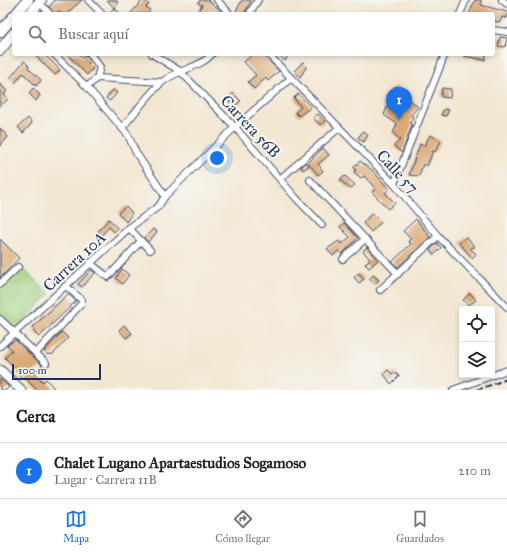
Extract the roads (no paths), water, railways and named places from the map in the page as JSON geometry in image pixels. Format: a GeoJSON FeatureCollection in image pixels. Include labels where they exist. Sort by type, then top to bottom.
{"type":"FeatureCollection","features":[{"type":"Feature","properties":{"kind":"main road"},"geometry":{"type":"LineString","coordinates":[[18,12],[28,0]]}},
{"type":"Feature","properties":{"kind":"main road"},"geometry":{"type":"LineString","coordinates":[[32,12],[40,1]]}},
{"type":"Feature","properties":{"kind":"main road"},"geometry":{"type":"LineString","coordinates":[[0,32],[12,18]]}},
{"type":"Feature","properties":{"kind":"main road"},"geometry":{"type":"LineString","coordinates":[[0,50],[12,35]]}},
{"type":"Feature","properties":{"kind":"street"},"geometry":{"type":"LineString","coordinates":[[88,0],[100,12]]}},
{"type":"Feature","properties":{"kind":"street"},"geometry":{"type":"LineString","coordinates":[[217,0],[228,12]]}},
{"type":"Feature","properties":{"kind":"street"},"geometry":{"type":"LineString","coordinates":[[250,12],[258,0]]}},
{"type":"Feature","properties":{"kind":"street"},"geometry":{"type":"LineString","coordinates":[[461,12],[466,0]]}},
{"type":"Feature","properties":{"kind":"street"},"geometry":{"type":"LineString","coordinates":[[502,0],[507,4]]}},
{"type":"Feature","properties":{"kind":"street"},"geometry":{"type":"LineString","coordinates":[[40,1],[48,12]]}},
{"type":"Feature","properties":{"kind":"street"},"geometry":{"type":"LineString","coordinates":[[495,30],[507,32]]}},
{"type":"Feature","properties":{"kind":"street"},"geometry":{"type":"LineString","coordinates":[[56,56],[87,87],[128,135],[136,153],[165,196]]}},
{"type":"Feature","properties":{"kind":"street"},"geometry":{"type":"LineString","coordinates":[[87,87],[96,78],[99,72],[98,63],[92,56]]}},
{"type":"Feature","properties":{"kind":"street","name":"Carrera 56B"},"geometry":{"type":"LineString","coordinates":[[155,56],[180,71],[236,126],[281,178],[296,198],[322,225]]}},
{"type":"Feature","properties":{"kind":"street"},"geometry":{"type":"LineString","coordinates":[[122,128],[162,82],[180,71],[202,64],[210,56]]}},
{"type":"Feature","properties":{"kind":"street","name":"Calle 57"},"geometry":{"type":"LineString","coordinates":[[270,56],[394,184],[438,236],[507,307]]}},
{"type":"Feature","properties":{"kind":"street"},"geometry":{"type":"LineString","coordinates":[[394,184],[444,56]]}},
{"type":"Feature","properties":{"kind":"street"},"geometry":{"type":"LineString","coordinates":[[96,78],[162,82]]}},
{"type":"Feature","properties":{"kind":"street","name":"Carrera 10A"},"geometry":{"type":"LineString","coordinates":[[0,346],[129,228],[159,206],[165,196],[236,126],[292,78]]}},
{"type":"Feature","properties":{"kind":"street"},"geometry":{"type":"LineString","coordinates":[[281,178],[339,128]]}},
{"type":"Feature","properties":{"kind":"street"},"geometry":{"type":"LineString","coordinates":[[310,180],[398,274]]}},
{"type":"Feature","properties":{"kind":"street"},"geometry":{"type":"LineString","coordinates":[[129,228],[150,250]]}},
{"type":"Feature","properties":{"kind":"street"},"geometry":{"type":"LineString","coordinates":[[380,290],[438,236]]}},
{"type":"Feature","properties":{"kind":"street"},"geometry":{"type":"LineString","coordinates":[[343,259],[365,239]]}},
{"type":"Feature","properties":{"kind":"street"},"geometry":{"type":"LineString","coordinates":[[90,263],[108,278],[141,241]]}},
{"type":"Feature","properties":{"kind":"street"},"geometry":{"type":"LineString","coordinates":[[0,284],[18,267]]}},
{"type":"Feature","properties":{"kind":"street"},"geometry":{"type":"LineString","coordinates":[[36,353],[82,303],[82,300],[66,286]]}},
{"type":"Feature","properties":{"kind":"street"},"geometry":{"type":"LineString","coordinates":[[0,319],[46,363]]}},
{"type":"Feature","properties":{"kind":"street"},"geometry":{"type":"LineString","coordinates":[[0,370],[21,390]]}},
{"type":"Feature","properties":{"kind":"street"},"geometry":{"type":"LineString","coordinates":[[453,390],[507,370]]}},
{"type":"Feature","properties":{"kind":"railway"},"geometry":{"type":"LineString","coordinates":[[477,390],[507,379]]}},
{"type":"Feature","properties":{"kind":"place","name":"Chalet Lugano Apartaestudios Sogamoso"},"geometry":{"type":"Point","coordinates":[399,120]}}]}
